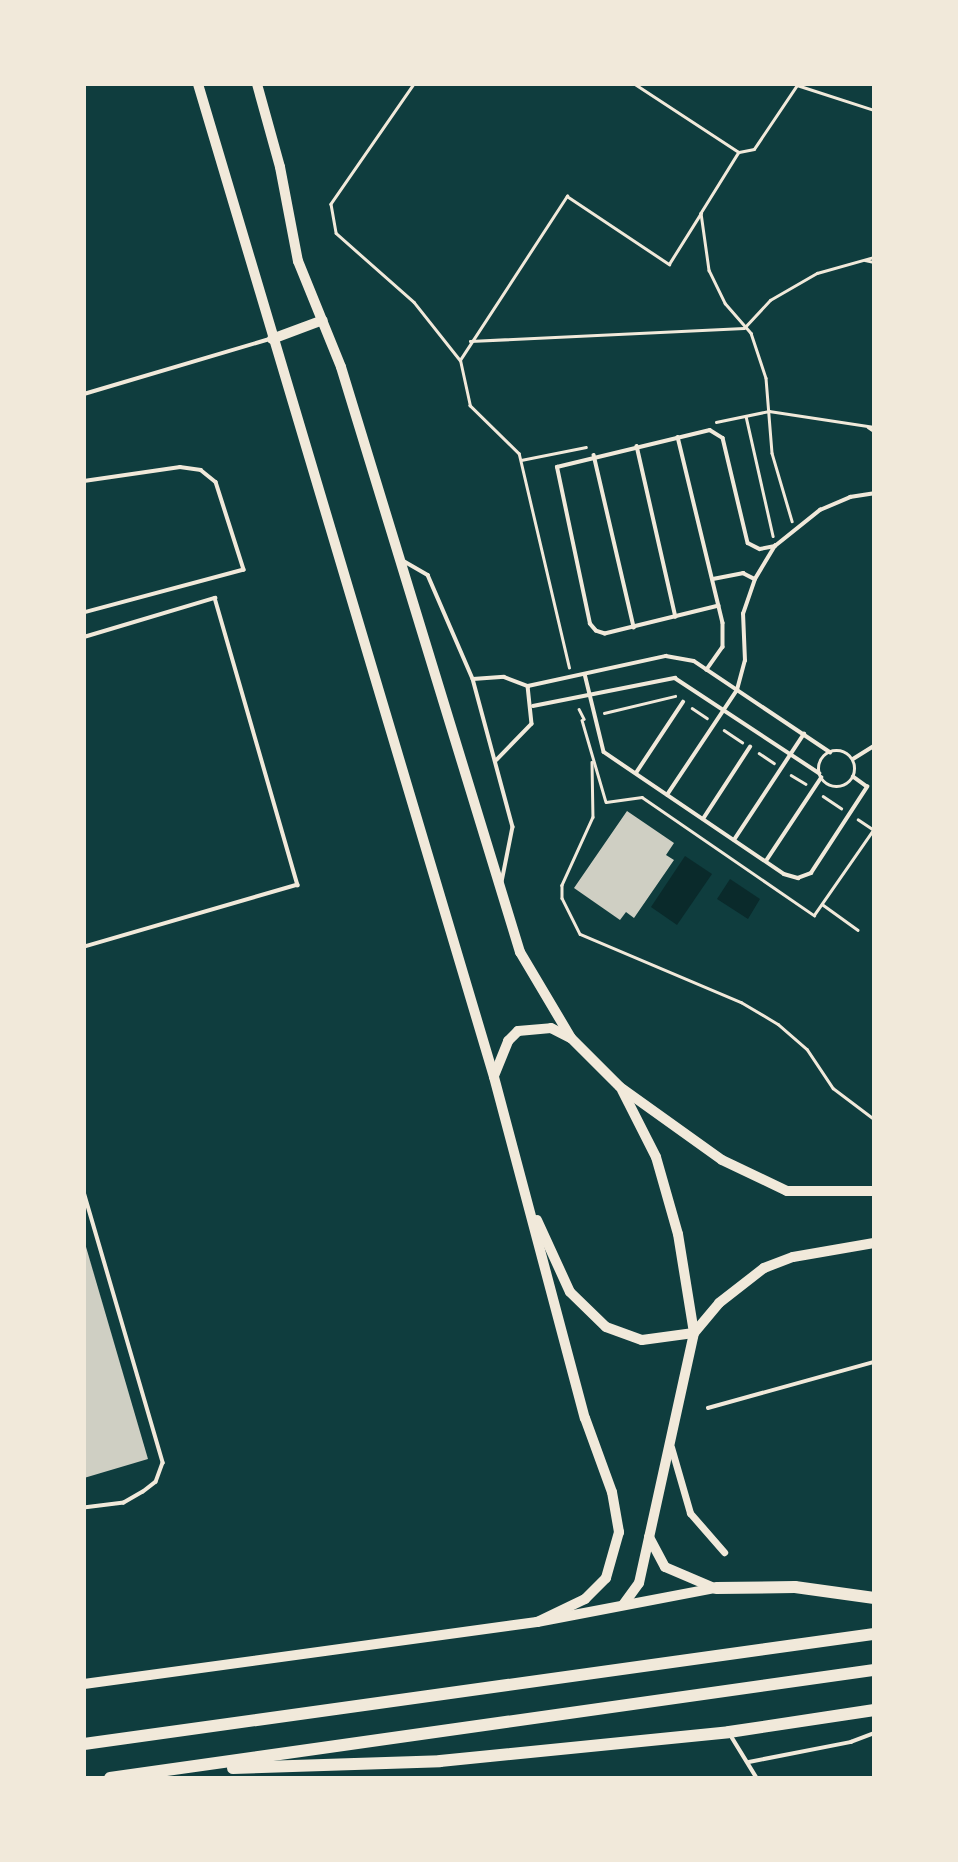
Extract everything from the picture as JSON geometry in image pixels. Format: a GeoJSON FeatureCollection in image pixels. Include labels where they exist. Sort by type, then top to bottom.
{"type":"FeatureCollection","features":[{"type":"Feature","properties":{"kind":"highway"},"geometry":{"type":"LineString","coordinates":[[716,1588],[795,1587],[874,1598]]}},
{"type":"Feature","properties":{"kind":"highway"},"geometry":{"type":"LineString","coordinates":[[84,1744],[874,1634]]}},
{"type":"Feature","properties":{"kind":"highway"},"geometry":{"type":"LineString","coordinates":[[110,1778],[874,1670]]}},
{"type":"Feature","properties":{"kind":"highway"},"geometry":{"type":"LineString","coordinates":[[167,1770],[440,1761],[729,1732],[874,1710]]}},
{"type":"Feature","properties":{"kind":"main road"},"geometry":{"type":"LineString","coordinates":[[198,84],[494,1077],[585,1418],[612,1492],[619,1532],[606,1578],[585,1599],[537,1622]]}},
{"type":"Feature","properties":{"kind":"main road"},"geometry":{"type":"LineString","coordinates":[[257,84],[280,167],[298,261],[323,320],[520,952],[571,1038],[620,1087],[722,1160],[788,1191],[874,1191]]}},
{"type":"Feature","properties":{"kind":"main road"},"geometry":{"type":"LineString","coordinates":[[272,339],[323,320]]}},
{"type":"Feature","properties":{"kind":"main road"},"geometry":{"type":"LineString","coordinates":[[494,1077],[508,1041],[518,1031],[551,1028],[571,1038]]}},
{"type":"Feature","properties":{"kind":"main road"},"geometry":{"type":"LineString","coordinates":[[620,1087],[656,1157],[678,1234],[694,1333],[671,1447],[647,1531],[639,1583],[624,1604]]}},
{"type":"Feature","properties":{"kind":"main road"},"geometry":{"type":"LineString","coordinates":[[522,1184],[559,1272],[584,1311],[606,1327],[642,1340],[694,1333],[719,1303],[764,1268],[803,1255],[874,1243]]}},
{"type":"Feature","properties":{"kind":"main road"},"geometry":{"type":"LineString","coordinates":[[647,1531],[653,1551],[665,1567],[716,1588]]}},
{"type":"Feature","properties":{"kind":"main road"},"geometry":{"type":"LineString","coordinates":[[84,1684],[537,1622],[716,1588]]}},
{"type":"Feature","properties":{"kind":"street"},"geometry":{"type":"LineString","coordinates":[[671,1447],[691,1513],[724,1552]]}},
{"type":"Feature","properties":{"kind":"lane"},"geometry":{"type":"LineString","coordinates":[[84,394],[272,339]]}},
{"type":"Feature","properties":{"kind":"lane"},"geometry":{"type":"LineString","coordinates":[[719,606],[605,634],[590,624],[555,475],[562,462],[710,430],[723,438],[748,543],[760,549],[775,546]]}},
{"type":"Feature","properties":{"kind":"lane"},"geometry":{"type":"LineString","coordinates":[[678,437],[719,606],[723,647],[707,670]]}},
{"type":"Feature","properties":{"kind":"lane"},"geometry":{"type":"LineString","coordinates":[[637,446],[676,617]]}},
{"type":"Feature","properties":{"kind":"lane"},"geometry":{"type":"LineString","coordinates":[[594,455],[634,627]]}},
{"type":"Feature","properties":{"kind":"lane"},"geometry":{"type":"LineString","coordinates":[[84,481],[180,467],[201,470],[216,482],[244,570],[84,613]]}},
{"type":"Feature","properties":{"kind":"lane"},"geometry":{"type":"LineString","coordinates":[[667,795],[737,690],[744,661],[743,614],[755,579],[775,546],[794,527],[820,510],[872,495]]}},
{"type":"Feature","properties":{"kind":"lane"},"geometry":{"type":"LineString","coordinates":[[398,559],[428,575],[473,679],[513,827],[501,884]]}},
{"type":"Feature","properties":{"kind":"lane"},"geometry":{"type":"LineString","coordinates":[[712,579],[743,573],[755,579]]}},
{"type":"Feature","properties":{"kind":"lane"},"geometry":{"type":"LineString","coordinates":[[84,637],[215,598],[298,885],[84,947]]}},
{"type":"Feature","properties":{"kind":"lane"},"geometry":{"type":"LineString","coordinates":[[473,679],[503,677],[528,686],[666,656],[694,661],[830,752]]}},
{"type":"Feature","properties":{"kind":"lane"},"geometry":{"type":"LineString","coordinates":[[584,674],[604,752],[766,861],[798,878],[811,873],[867,787],[853,778]]}},
{"type":"Feature","properties":{"kind":"lane"},"geometry":{"type":"LineString","coordinates":[[533,706],[675,678],[819,773]]}},
{"type":"Feature","properties":{"kind":"lane"},"geometry":{"type":"LineString","coordinates":[[496,760],[527,734],[533,706],[528,686]]}},
{"type":"Feature","properties":{"kind":"lane"},"geometry":{"type":"LineString","coordinates":[[635,774],[683,702]]}},
{"type":"Feature","properties":{"kind":"lane"},"geometry":{"type":"LineString","coordinates":[[734,840],[804,734]]}},
{"type":"Feature","properties":{"kind":"lane"},"geometry":{"type":"LineString","coordinates":[[853,759],[874,746]]}},
{"type":"Feature","properties":{"kind":"lane"},"geometry":{"type":"LineString","coordinates":[[703,819],[750,747]]}},
{"type":"Feature","properties":{"kind":"lane"},"geometry":{"type":"LineString","coordinates":[[853,759],[842,751],[830,752],[821,760],[819,773],[821,779],[838,787],[853,778]]}},
{"type":"Feature","properties":{"kind":"lane"},"geometry":{"type":"LineString","coordinates":[[853,759],[853,778]]}},
{"type":"Feature","properties":{"kind":"lane"},"geometry":{"type":"LineString","coordinates":[[766,861],[821,779]]}},
{"type":"Feature","properties":{"kind":"lane"},"geometry":{"type":"LineString","coordinates":[[84,1192],[163,1463],[156,1482],[124,1503],[84,1508]]}},
{"type":"Feature","properties":{"kind":"lane"},"geometry":{"type":"LineString","coordinates":[[708,1408],[874,1362]]}},
{"type":"Feature","properties":{"kind":"lane"},"geometry":{"type":"LineString","coordinates":[[729,1732],[757,1778]]}},
{"type":"Feature","properties":{"kind":"lane"},"geometry":{"type":"LineString","coordinates":[[749,1762],[851,1742],[874,1734]]}},
{"type":"Feature","properties":{"kind":"path"},"geometry":{"type":"LineString","coordinates":[[414,84],[331,204],[336,233],[414,302],[460,360]]}},
{"type":"Feature","properties":{"kind":"path"},"geometry":{"type":"LineString","coordinates":[[635,84],[739,152],[754,149],[797,85],[874,110]]}},
{"type":"Feature","properties":{"kind":"path"},"geometry":{"type":"LineString","coordinates":[[739,152],[701,213],[709,270],[725,303],[751,333],[766,378],[772,453],[794,527]]}},
{"type":"Feature","properties":{"kind":"path"},"geometry":{"type":"LineString","coordinates":[[470,341],[744,328],[770,300],[817,273],[874,257]]}},
{"type":"Feature","properties":{"kind":"path"},"geometry":{"type":"LineString","coordinates":[[862,260],[874,262]]}},
{"type":"Feature","properties":{"kind":"path"},"geometry":{"type":"LineString","coordinates":[[769,411],[865,425],[874,429]]}},
{"type":"Feature","properties":{"kind":"path"},"geometry":{"type":"LineString","coordinates":[[746,416],[775,546]]}},
{"type":"Feature","properties":{"kind":"path"},"geometry":{"type":"LineString","coordinates":[[592,755],[593,817],[562,885],[562,898],[580,934],[740,1002],[778,1024],[807,1049],[833,1088],[874,1119]]}},
{"type":"Feature","properties":{"kind":"path"},"geometry":{"type":"LineString","coordinates":[[822,904],[858,930]]}},
{"type":"Feature","properties":{"kind":"water"},"geometry":{"type":"Polygon","coordinates":[[[685,856],[712,874],[677,925],[651,907],[685,856]]]}},
{"type":"Feature","properties":{"kind":"water"},"geometry":{"type":"Polygon","coordinates":[[[730,879],[760,899],[748,919],[717,899],[730,879]]]}},
{"type":"Feature","properties":{"kind":"building"},"geometry":{"type":"Polygon","coordinates":[[[627,811],[674,843],[666,855],[674,860],[634,918],[626,912],[620,920],[574,888],[627,811]]]}},
{"type":"Feature","properties":{"kind":"building"},"geometry":{"type":"Polygon","coordinates":[[[84,1240],[148,1459],[84,1478],[84,1240]]]}}]}
